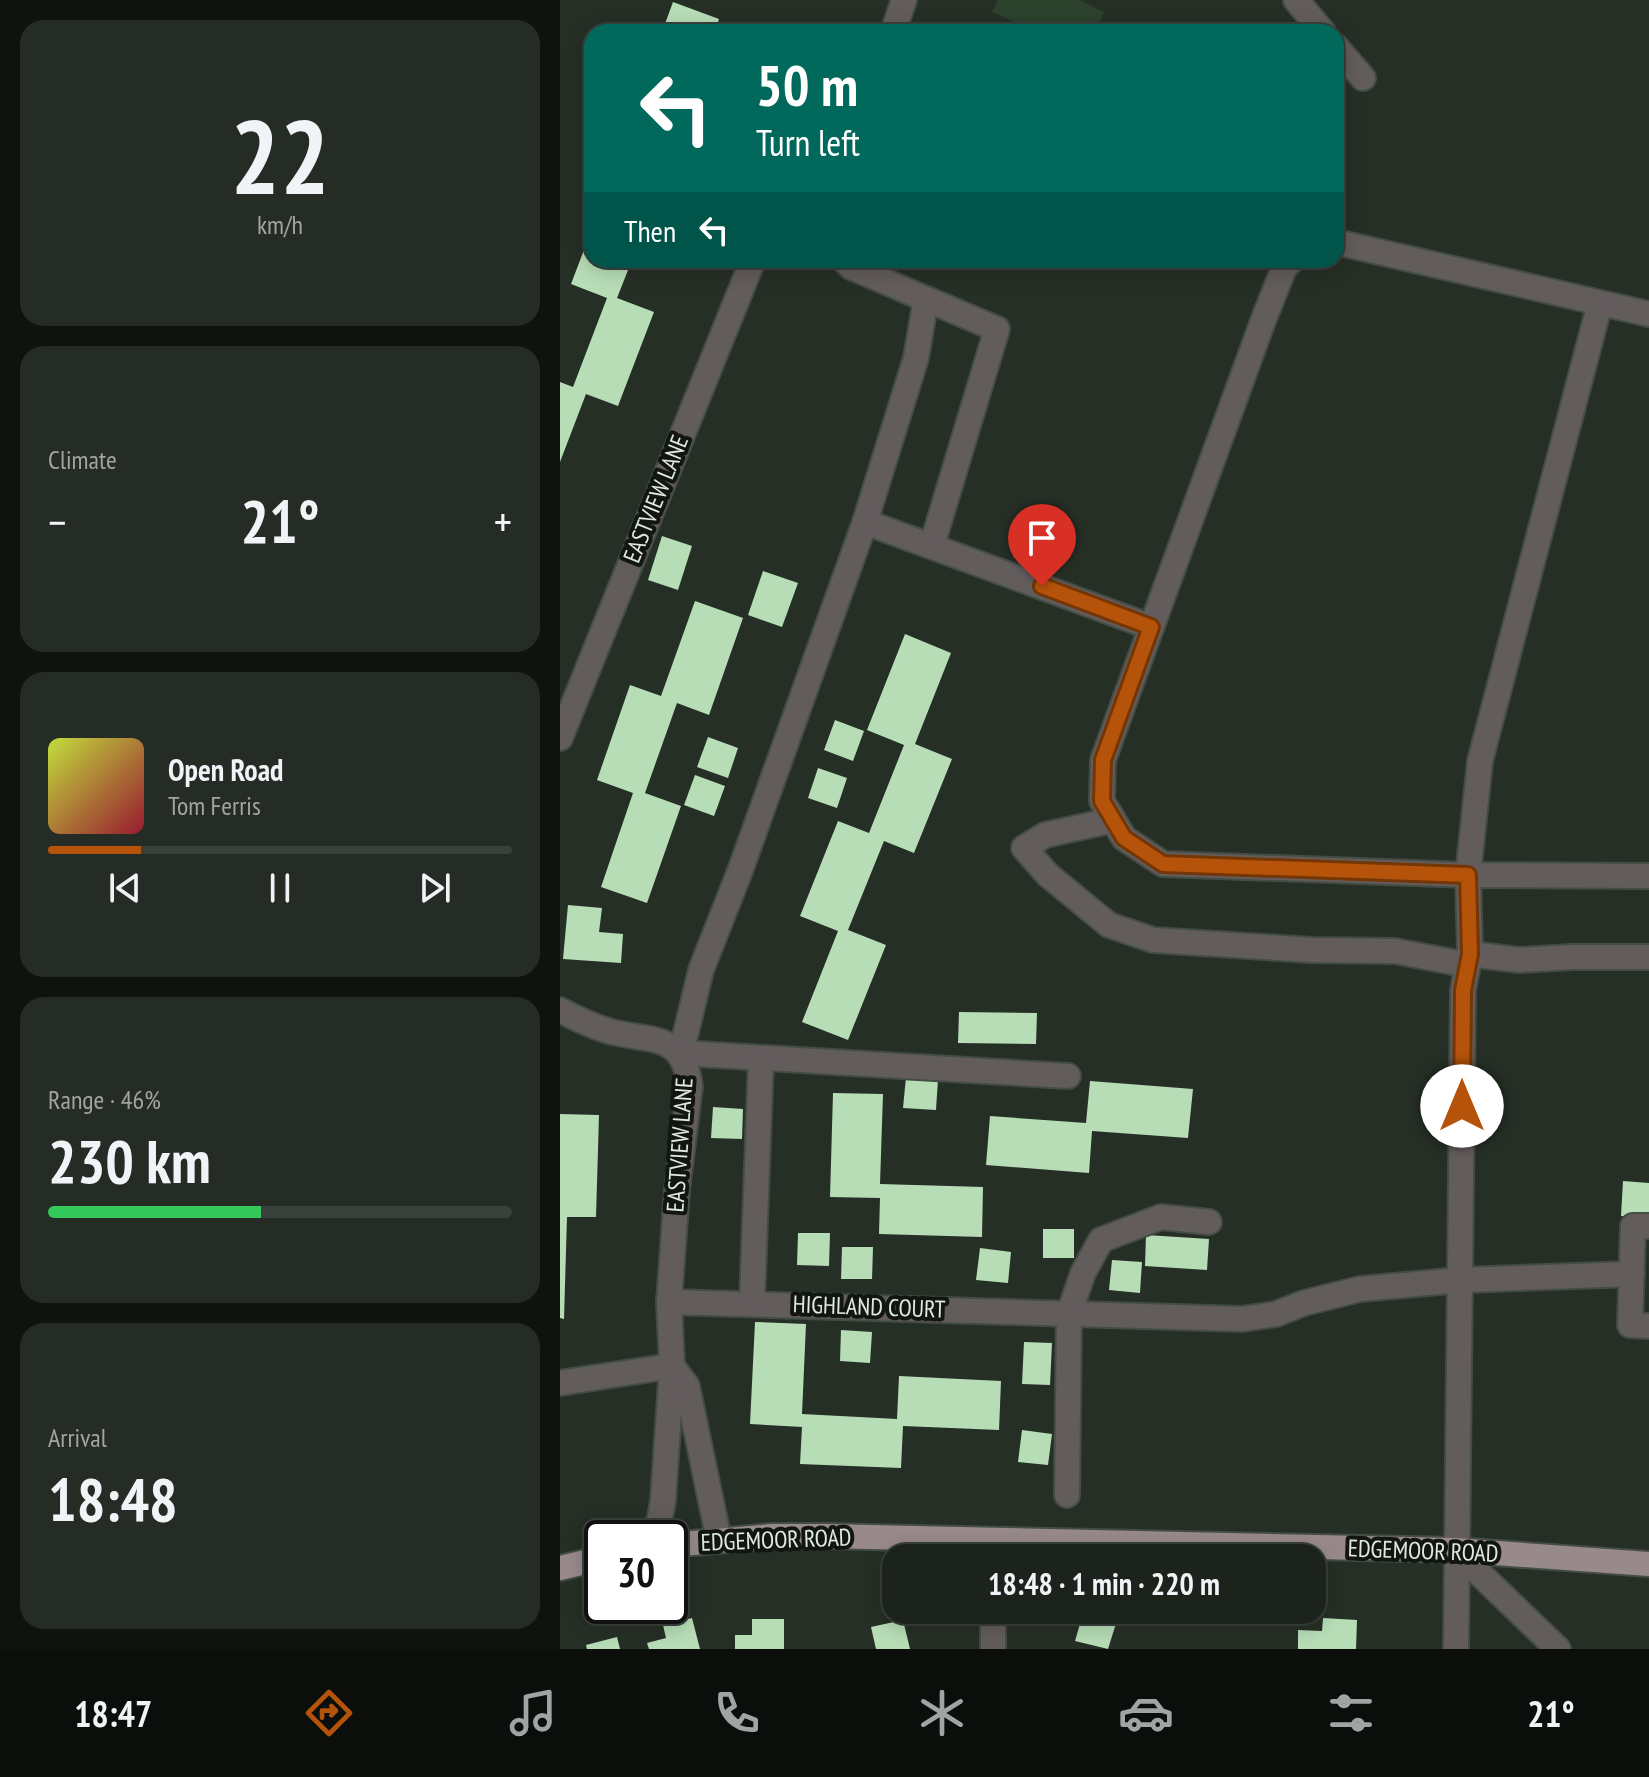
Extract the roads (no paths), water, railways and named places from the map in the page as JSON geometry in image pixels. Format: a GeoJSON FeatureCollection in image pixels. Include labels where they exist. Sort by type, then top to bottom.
{"type":"FeatureCollection","features":[{"type":"Feature","properties":{"kind":"main road","name":"EDGEMOOR ROAD"},"geometry":{"type":"LineString","coordinates":[[688,1543],[825,1536],[928,1544]]}},
{"type":"Feature","properties":{"kind":"main road","name":"EDGEMOOR ROAD"},"geometry":{"type":"LineString","coordinates":[[1326,1550],[1455,1550],[1649,1564]]}},
{"type":"Feature","properties":{"kind":"main road"},"geometry":{"type":"LineString","coordinates":[[560,1568],[584,1562]]}},
{"type":"Feature","properties":{"kind":"street"},"geometry":{"type":"LineString","coordinates":[[896,24],[904,0]]}},
{"type":"Feature","properties":{"kind":"street"},"geometry":{"type":"LineString","coordinates":[[1296,0],[1316,24]]}},
{"type":"Feature","properties":{"kind":"street"},"geometry":{"type":"LineString","coordinates":[[1344,56],[1363,78]]}},
{"type":"Feature","properties":{"kind":"street"},"geometry":{"type":"LineString","coordinates":[[1344,244],[1649,314]]}},
{"type":"Feature","properties":{"kind":"street","name":"EASTVIEW LANE"},"geometry":{"type":"LineString","coordinates":[[560,738],[750,268]]}},
{"type":"Feature","properties":{"kind":"street"},"geometry":{"type":"LineString","coordinates":[[853,268],[997,329],[932,545]]}},
{"type":"Feature","properties":{"kind":"street"},"geometry":{"type":"LineString","coordinates":[[1284,268],[1103,760],[1102,801],[1113,820],[1124,838],[1163,864],[1468,875],[1649,876]]}},
{"type":"Feature","properties":{"kind":"street"},"geometry":{"type":"LineString","coordinates":[[926,299],[916,358],[865,522],[740,871],[701,970],[681,1053],[1068,1076]]}},
{"type":"Feature","properties":{"kind":"street"},"geometry":{"type":"LineString","coordinates":[[1456,1649],[1463,990],[1469,960],[1468,875],[1480,761],[1600,303]]}},
{"type":"Feature","properties":{"kind":"street"},"geometry":{"type":"LineString","coordinates":[[865,522],[1151,627]]}},
{"type":"Feature","properties":{"kind":"street"},"geometry":{"type":"LineString","coordinates":[[1113,820],[1045,835],[1024,848],[1048,875],[1109,925],[1153,940],[1297,949],[1395,951],[1469,960],[1649,957]]}},
{"type":"Feature","properties":{"kind":"street","name":"EASTVIEW LANE"},"geometry":{"type":"LineString","coordinates":[[560,1010],[614,1032],[644,1035],[681,1053],[688,1069],[690,1086],[677,1190],[669,1302],[672,1366],[659,1520]]}},
{"type":"Feature","properties":{"kind":"street"},"geometry":{"type":"LineString","coordinates":[[752,1303],[761,1059]]}},
{"type":"Feature","properties":{"kind":"street"},"geometry":{"type":"LineString","coordinates":[[1067,1495],[1069,1314],[1083,1273],[1101,1240],[1161,1217],[1209,1222]]}},
{"type":"Feature","properties":{"kind":"street"},"geometry":{"type":"LineString","coordinates":[[1649,1226],[1633,1226],[1630,1325],[1649,1326]]}},
{"type":"Feature","properties":{"kind":"street","name":"HIGHLAND COURT"},"geometry":{"type":"LineString","coordinates":[[669,1302],[1242,1319],[1276,1314],[1304,1303],[1360,1289],[1461,1280],[1632,1274]]}},
{"type":"Feature","properties":{"kind":"street"},"geometry":{"type":"LineString","coordinates":[[560,1383],[672,1366]]}},
{"type":"Feature","properties":{"kind":"street","name":"EASTVIEW LANE"},"geometry":{"type":"LineString","coordinates":[[672,1366],[687,1386],[719,1540]]}},
{"type":"Feature","properties":{"kind":"street"},"geometry":{"type":"LineString","coordinates":[[1455,1550],[1558,1649]]}},
{"type":"Feature","properties":{"kind":"street"},"geometry":{"type":"LineString","coordinates":[[993,1624],[993,1649]]}}]}
